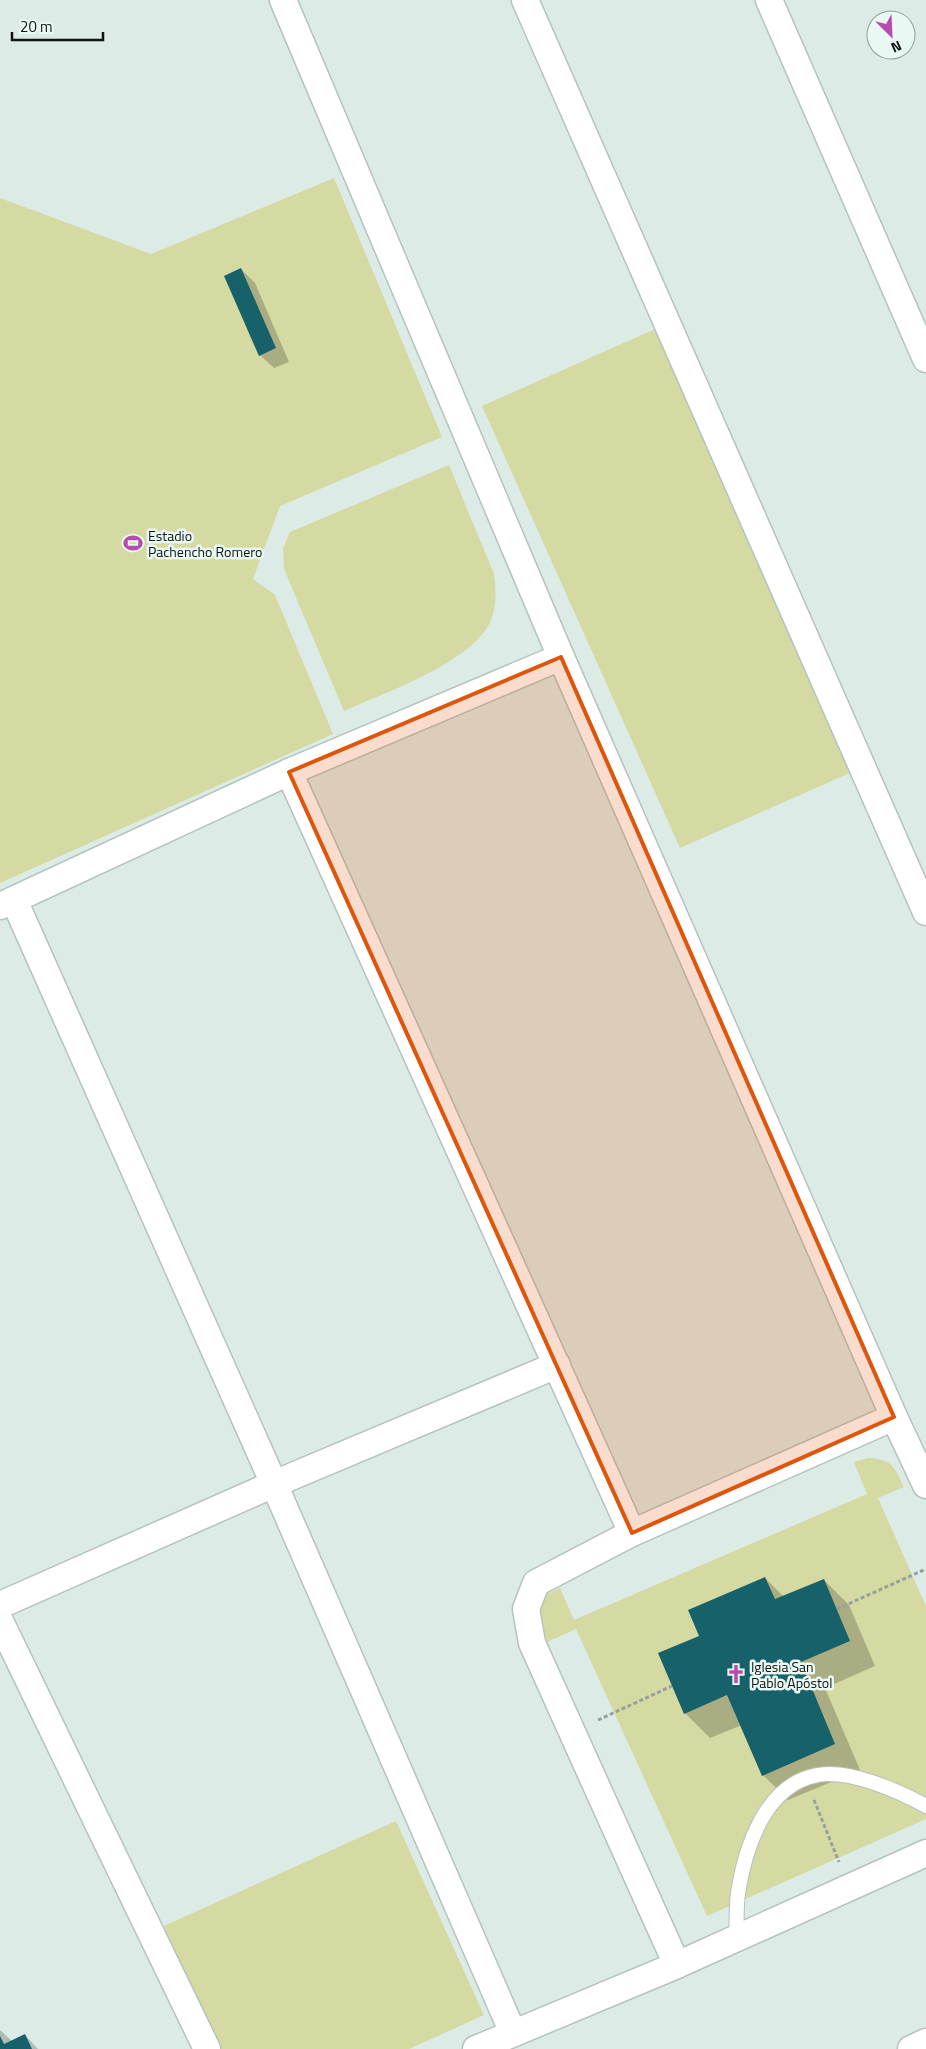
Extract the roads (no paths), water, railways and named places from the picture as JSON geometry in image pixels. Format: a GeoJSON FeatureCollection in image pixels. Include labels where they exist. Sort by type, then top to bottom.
{"type":"FeatureCollection","features":[{"type":"Feature","properties":{"kind":"street"},"geometry":{"type":"LineString","coordinates":[[283,0],[561,657],[894,1417],[926,1485]]}},
{"type":"Feature","properties":{"kind":"street"},"geometry":{"type":"LineString","coordinates":[[525,0],[926,912]]}},
{"type":"Feature","properties":{"kind":"street"},"geometry":{"type":"LineString","coordinates":[[769,0],[926,359]]}},
{"type":"Feature","properties":{"kind":"street"},"geometry":{"type":"LineString","coordinates":[[512,2033],[274,1484],[7,903],[289,772],[561,657]]}},
{"type":"Feature","properties":{"kind":"street"},"geometry":{"type":"LineString","coordinates":[[289,772],[632,1533]]}},
{"type":"Feature","properties":{"kind":"street"},"geometry":{"type":"LineString","coordinates":[[0,1606],[274,1484],[557,1365]]}},
{"type":"Feature","properties":{"kind":"street"},"geometry":{"type":"LineString","coordinates":[[677,1964],[532,1643],[526,1609],[536,1583],[632,1533],[894,1417]]}},
{"type":"Feature","properties":{"kind":"street"},"geometry":{"type":"LineString","coordinates":[[0,1621],[207,2049]]}},
{"type":"Feature","properties":{"kind":"street"},"geometry":{"type":"LineString","coordinates":[[476,2049],[736,1939],[926,1853]]}},
{"type":"Feature","properties":{"kind":"street"},"geometry":{"type":"LineString","coordinates":[[912,2049],[926,2042]]}},
{"type":"Feature","properties":{"kind":"lane"},"geometry":{"type":"LineString","coordinates":[[736,1939],[738,1895],[745,1858],[763,1815],[783,1791],[818,1774],[848,1775],[906,1795],[926,1806]]}},
{"type":"Feature","properties":{"kind":"place","name":"Estadio Pachencho Romero"},"geometry":{"type":"Point","coordinates":[133,543]}},
{"type":"Feature","properties":{"kind":"place","name":"Iglesia San Pablo Apóstol"},"geometry":{"type":"Point","coordinates":[736,1674]}}]}
